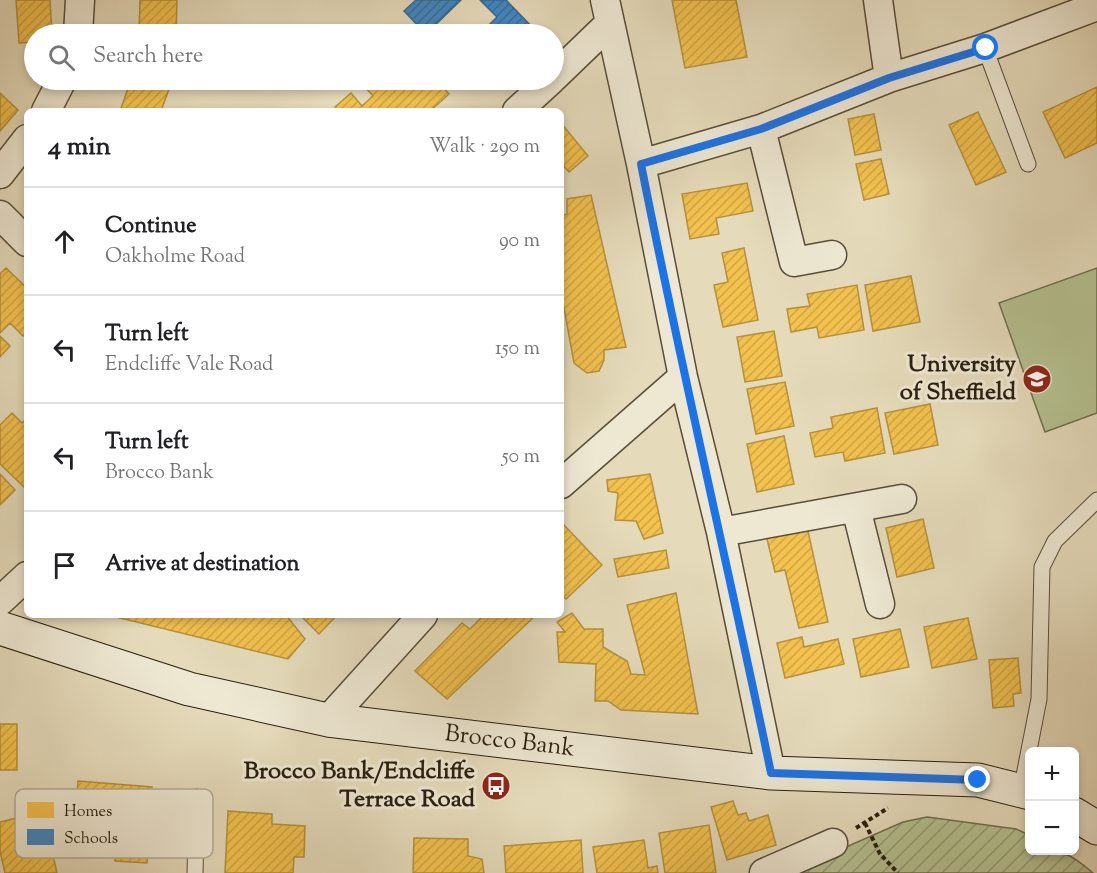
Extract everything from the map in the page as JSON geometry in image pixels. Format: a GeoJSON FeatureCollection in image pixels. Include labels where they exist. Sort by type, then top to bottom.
{"type":"FeatureCollection","features":[{"type":"Feature","properties":{"kind":"main road","name":"Brocco Bank"},"geometry":{"type":"LineString","coordinates":[[0,628],[189,689],[327,720],[771,773],[978,780],[1025,792]]}},
{"type":"Feature","properties":{"kind":"street"},"geometry":{"type":"LineString","coordinates":[[79,24],[80,0]]}},
{"type":"Feature","properties":{"kind":"street"},"geometry":{"type":"LineString","coordinates":[[878,0],[889,78]]}},
{"type":"Feature","properties":{"kind":"street"},"geometry":{"type":"LineString","coordinates":[[641,164],[761,129],[889,78],[986,48],[1097,6]]}},
{"type":"Feature","properties":{"kind":"street"},"geometry":{"type":"LineString","coordinates":[[564,64],[607,12]]}},
{"type":"Feature","properties":{"kind":"street"},"geometry":{"type":"LineString","coordinates":[[607,12],[641,164],[683,377],[721,532],[771,773]]}},
{"type":"Feature","properties":{"kind":"street"},"geometry":{"type":"LineString","coordinates":[[48,108],[57,90]]}},
{"type":"Feature","properties":{"kind":"street"},"geometry":{"type":"LineString","coordinates":[[520,108],[539,90]]}},
{"type":"Feature","properties":{"kind":"street"},"geometry":{"type":"LineString","coordinates":[[761,129],[794,262],[832,255]]}},
{"type":"Feature","properties":{"kind":"street"},"geometry":{"type":"LineString","coordinates":[[0,174],[24,143]]}},
{"type":"Feature","properties":{"kind":"street"},"geometry":{"type":"LineString","coordinates":[[0,215],[24,239]]}},
{"type":"Feature","properties":{"kind":"street"},"geometry":{"type":"LineString","coordinates":[[564,481],[683,377]]}},
{"type":"Feature","properties":{"kind":"street"},"geometry":{"type":"LineString","coordinates":[[721,532],[902,499]]}},
{"type":"Feature","properties":{"kind":"street"},"geometry":{"type":"LineString","coordinates":[[856,508],[880,604]]}},
{"type":"Feature","properties":{"kind":"street"},"geometry":{"type":"LineString","coordinates":[[0,601],[24,579]]}},
{"type":"Feature","properties":{"kind":"street"},"geometry":{"type":"LineString","coordinates":[[327,720],[420,618]]}},
{"type":"Feature","properties":{"kind":"street"},"geometry":{"type":"LineString","coordinates":[[764,873],[833,843]]}},
{"type":"Feature","properties":{"kind":"lane"},"geometry":{"type":"LineString","coordinates":[[986,48],[1028,164]]}},
{"type":"Feature","properties":{"kind":"lane"},"geometry":{"type":"LineString","coordinates":[[1032,747],[1039,699],[1042,567],[1055,541],[1097,500]]}},
{"type":"Feature","properties":{"kind":"lane"},"geometry":{"type":"LineString","coordinates":[[195,858],[195,873]]}},
{"type":"Feature","properties":{"kind":"path"},"geometry":{"type":"LineString","coordinates":[[833,843],[898,802]]}},
{"type":"Feature","properties":{"kind":"path"},"geometry":{"type":"LineString","coordinates":[[865,823],[880,854],[898,873]]}},
{"type":"Feature","properties":{"kind":"green space"},"geometry":{"type":"Polygon","coordinates":[[[1097,268],[1097,413],[1045,432],[999,303],[1097,268]]]}},
{"type":"Feature","properties":{"kind":"green space"},"geometry":{"type":"Polygon","coordinates":[[[927,817],[1016,829],[1025,833],[1025,855],[1068,855],[1093,873],[787,873],[903,822],[927,817]]]}},
{"type":"Feature","properties":{"kind":"building: Homes"},"geometry":{"type":"Polygon","coordinates":[[[16,0],[50,0],[51,24],[24,24],[24,43],[19,43],[16,0]]]}},
{"type":"Feature","properties":{"kind":"building: Homes"},"geometry":{"type":"Polygon","coordinates":[[[140,0],[177,0],[176,24],[139,24],[140,0]]]}},
{"type":"Feature","properties":{"kind":"building: Homes"},"geometry":{"type":"Polygon","coordinates":[[[672,0],[736,0],[747,57],[685,68],[672,0]]]}},
{"type":"Feature","properties":{"kind":"building: Homes"},"geometry":{"type":"Polygon","coordinates":[[[1097,87],[1097,143],[1065,158],[1043,112],[1097,87]]]}},
{"type":"Feature","properties":{"kind":"building: Homes"},"geometry":{"type":"Polygon","coordinates":[[[127,90],[169,90],[162,108],[121,108],[127,90]]]}},
{"type":"Feature","properties":{"kind":"building: Homes"},"geometry":{"type":"Polygon","coordinates":[[[368,90],[446,90],[449,94],[433,108],[335,107],[351,93],[362,106],[373,96],[368,90]]]}},
{"type":"Feature","properties":{"kind":"building: Homes"},"geometry":{"type":"Polygon","coordinates":[[[0,93],[18,110],[0,131],[0,93]]]}},
{"type":"Feature","properties":{"kind":"building: Homes"},"geometry":{"type":"Polygon","coordinates":[[[978,112],[1006,172],[976,185],[949,125],[978,112]]]}},
{"type":"Feature","properties":{"kind":"building: Homes"},"geometry":{"type":"Polygon","coordinates":[[[874,114],[881,150],[855,155],[848,119],[874,114]]]}},
{"type":"Feature","properties":{"kind":"building: Homes"},"geometry":{"type":"Polygon","coordinates":[[[564,127],[588,156],[569,172],[564,166],[564,127]]]}},
{"type":"Feature","properties":{"kind":"building: Homes"},"geometry":{"type":"Polygon","coordinates":[[[881,159],[889,194],[864,200],[856,164],[881,159]]]}},
{"type":"Feature","properties":{"kind":"building: Homes"},"geometry":{"type":"Polygon","coordinates":[[[747,183],[753,211],[716,218],[719,234],[690,239],[682,194],[747,183]]]}},
{"type":"Feature","properties":{"kind":"building: Homes"},"geometry":{"type":"Polygon","coordinates":[[[591,195],[626,347],[604,350],[604,360],[599,371],[587,373],[574,363],[564,308],[564,215],[567,214],[567,199],[591,195]]]}},
{"type":"Feature","properties":{"kind":"building: Homes"},"geometry":{"type":"Polygon","coordinates":[[[744,248],[758,320],[723,327],[714,285],[728,282],[722,253],[744,248]]]}},
{"type":"Feature","properties":{"kind":"building: Homes"},"geometry":{"type":"Polygon","coordinates":[[[6,268],[24,285],[23,336],[10,323],[0,333],[0,274],[6,268]]]}},
{"type":"Feature","properties":{"kind":"building: Homes"},"geometry":{"type":"Polygon","coordinates":[[[911,276],[920,322],[873,331],[865,285],[911,276]]]}},
{"type":"Feature","properties":{"kind":"building: Homes"},"geometry":{"type":"Polygon","coordinates":[[[857,285],[864,330],[819,338],[817,327],[791,332],[787,309],[810,306],[807,294],[857,285]]]}},
{"type":"Feature","properties":{"kind":"building: Homes"},"geometry":{"type":"Polygon","coordinates":[[[774,331],[782,376],[745,382],[737,337],[774,331]]]}},
{"type":"Feature","properties":{"kind":"building: Homes"},"geometry":{"type":"Polygon","coordinates":[[[0,336],[10,346],[0,357],[0,336]]]}},
{"type":"Feature","properties":{"kind":"building: Homes"},"geometry":{"type":"Polygon","coordinates":[[[785,382],[794,426],[756,434],[747,389],[785,382]]]}},
{"type":"Feature","properties":{"kind":"building: Homes"},"geometry":{"type":"Polygon","coordinates":[[[930,404],[938,445],[894,454],[885,413],[930,404]]]}},
{"type":"Feature","properties":{"kind":"building: Homes"},"geometry":{"type":"Polygon","coordinates":[[[877,408],[885,453],[845,461],[843,452],[815,457],[810,433],[833,428],[831,417],[877,408]]]}},
{"type":"Feature","properties":{"kind":"building: Homes"},"geometry":{"type":"Polygon","coordinates":[[[12,413],[22,423],[24,421],[24,487],[0,464],[0,425],[12,413]]]}},
{"type":"Feature","properties":{"kind":"building: Homes"},"geometry":{"type":"Polygon","coordinates":[[[784,436],[794,484],[757,492],[747,444],[784,436]]]}},
{"type":"Feature","properties":{"kind":"building: Homes"},"geometry":{"type":"Polygon","coordinates":[[[0,474],[15,490],[0,505],[0,474]]]}},
{"type":"Feature","properties":{"kind":"building: Homes"},"geometry":{"type":"Polygon","coordinates":[[[650,474],[663,533],[644,539],[636,521],[615,520],[618,493],[608,491],[607,480],[650,474]]]}},
{"type":"Feature","properties":{"kind":"building: Homes"},"geometry":{"type":"Polygon","coordinates":[[[923,519],[934,568],[897,577],[886,528],[923,519]]]}},
{"type":"Feature","properties":{"kind":"building: Homes"},"geometry":{"type":"Polygon","coordinates":[[[806,522],[828,622],[799,628],[785,570],[775,572],[765,531],[806,522]]]}},
{"type":"Feature","properties":{"kind":"building: Homes"},"geometry":{"type":"Polygon","coordinates":[[[564,525],[602,565],[566,599],[564,597],[564,525]]]}},
{"type":"Feature","properties":{"kind":"building: Homes"},"geometry":{"type":"Polygon","coordinates":[[[666,550],[669,568],[618,577],[614,559],[666,550]]]}},
{"type":"Feature","properties":{"kind":"building: Homes"},"geometry":{"type":"Polygon","coordinates":[[[676,593],[698,714],[621,710],[608,701],[595,701],[596,664],[559,662],[557,632],[565,632],[557,622],[572,613],[584,629],[603,629],[603,647],[627,661],[631,674],[645,675],[627,605],[676,593]]]}},
{"type":"Feature","properties":{"kind":"building: Homes"},"geometry":{"type":"Polygon","coordinates":[[[120,618],[288,618],[305,639],[288,659],[120,618]]]}},
{"type":"Feature","properties":{"kind":"building: Homes"},"geometry":{"type":"Polygon","coordinates":[[[303,618],[334,618],[319,634],[303,618]]]}},
{"type":"Feature","properties":{"kind":"building: Homes"},"geometry":{"type":"Polygon","coordinates":[[[481,618],[533,618],[447,699],[415,671],[462,623],[470,629],[481,618]]]}},
{"type":"Feature","properties":{"kind":"building: Homes"},"geometry":{"type":"Polygon","coordinates":[[[968,618],[977,659],[932,668],[924,627],[968,618]]]}},
{"type":"Feature","properties":{"kind":"building: Homes"},"geometry":{"type":"Polygon","coordinates":[[[900,629],[909,667],[861,677],[853,639],[900,629]]]}},
{"type":"Feature","properties":{"kind":"building: Homes"},"geometry":{"type":"Polygon","coordinates":[[[802,637],[804,647],[838,639],[844,664],[785,678],[777,643],[802,637]]]}},
{"type":"Feature","properties":{"kind":"building: Homes"},"geometry":{"type":"Polygon","coordinates":[[[1018,658],[1021,693],[1013,694],[1014,706],[993,708],[989,660],[1018,658]]]}},
{"type":"Feature","properties":{"kind":"building: Homes"},"geometry":{"type":"Polygon","coordinates":[[[0,724],[17,724],[17,770],[0,770],[0,724]]]}},
{"type":"Feature","properties":{"kind":"building: Homes"},"geometry":{"type":"Polygon","coordinates":[[[78,781],[152,787],[152,789],[77,789],[78,781]]]}},
{"type":"Feature","properties":{"kind":"building: Homes"},"geometry":{"type":"Polygon","coordinates":[[[733,801],[738,815],[746,813],[749,821],[768,815],[776,845],[727,860],[711,807],[733,801]]]}},
{"type":"Feature","properties":{"kind":"building: Homes"},"geometry":{"type":"Polygon","coordinates":[[[228,811],[272,814],[272,824],[305,826],[304,857],[294,857],[293,873],[225,873],[228,811]]]}},
{"type":"Feature","properties":{"kind":"building: Homes"},"geometry":{"type":"Polygon","coordinates":[[[15,818],[15,858],[54,858],[57,873],[5,873],[0,851],[0,822],[15,818]]]}},
{"type":"Feature","properties":{"kind":"building: Homes"},"geometry":{"type":"Polygon","coordinates":[[[709,825],[716,873],[665,873],[659,833],[709,825]]]}},
{"type":"Feature","properties":{"kind":"building: Homes"},"geometry":{"type":"Polygon","coordinates":[[[414,838],[468,839],[468,856],[482,859],[484,873],[413,873],[414,838]]]}},
{"type":"Feature","properties":{"kind":"building: Homes"},"geometry":{"type":"Polygon","coordinates":[[[581,840],[583,873],[506,873],[504,846],[581,840]]]}},
{"type":"Feature","properties":{"kind":"building: Homes"},"geometry":{"type":"Polygon","coordinates":[[[644,840],[648,868],[657,866],[658,873],[597,873],[593,847],[644,840]]]}},
{"type":"Feature","properties":{"kind":"building: Homes"},"geometry":{"type":"Polygon","coordinates":[[[115,858],[147,858],[147,863],[115,861],[115,858]]]}},
{"type":"Feature","properties":{"kind":"building: Schools"},"geometry":{"type":"Polygon","coordinates":[[[416,0],[461,0],[436,24],[416,24],[404,11],[416,0]]]}},
{"type":"Feature","properties":{"kind":"building: Schools"},"geometry":{"type":"Polygon","coordinates":[[[480,0],[506,0],[529,24],[490,24],[497,17],[480,0]]]}},
{"type":"Feature","properties":{"kind":"place","name":"University of Sheffield"},"geometry":{"type":"Point","coordinates":[1037,379]}},
{"type":"Feature","properties":{"kind":"place","name":"Brocco Bank/Endcliffe Terrace Road"},"geometry":{"type":"Point","coordinates":[496,786]}},
{"type":"Feature","properties":{"kind":"route"},"geometry":{"type":"LineString","coordinates":[[978,780],[771,773],[721,532],[683,377],[641,164],[761,129],[889,78],[986,48]]}}]}
